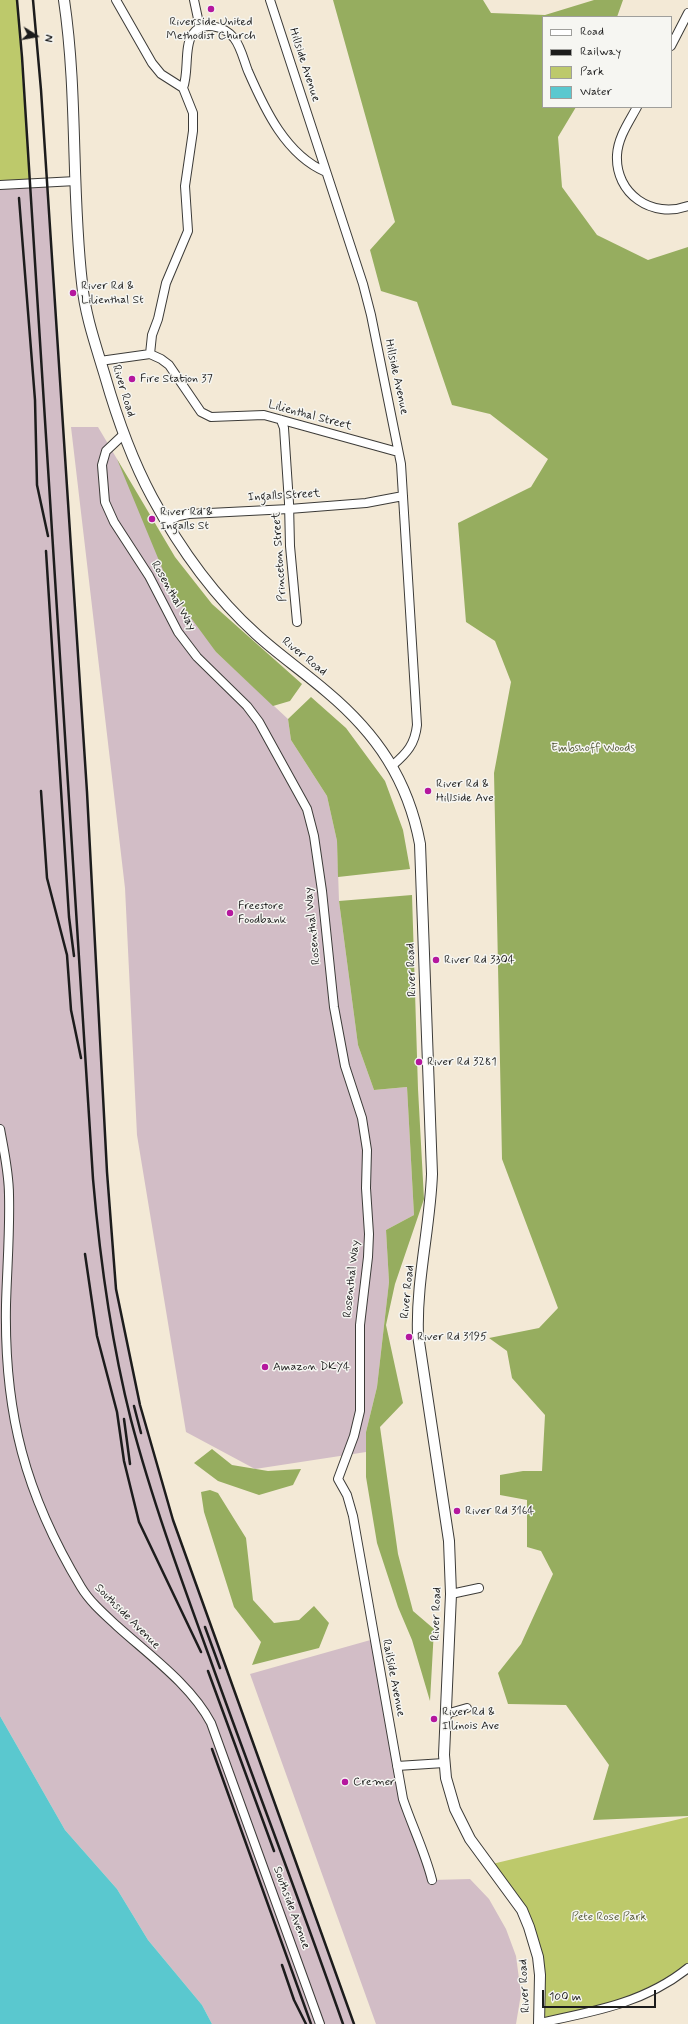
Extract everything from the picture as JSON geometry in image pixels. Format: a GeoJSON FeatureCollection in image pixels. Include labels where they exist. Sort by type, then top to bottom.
{"type":"FeatureCollection","features":[{"type":"Feature","properties":{"kind":"main road","name":"River Road"},"geometry":{"type":"LineString","coordinates":[[64,0],[71,57],[82,284],[86,308],[100,361],[123,435],[142,478],[166,521],[193,562],[231,608],[255,633],[350,712],[379,744],[393,765],[415,818],[420,844],[432,1174],[431,1203],[418,1306],[418,1335],[446,1512],[451,1594],[444,1763],[450,1793],[470,1839],[522,1910],[532,1936],[540,1975],[539,2024]]}},
{"type":"Feature","properties":{"kind":"street"},"geometry":{"type":"LineString","coordinates":[[116,0],[152,63],[161,74],[183,88]]}},
{"type":"Feature","properties":{"kind":"street"},"geometry":{"type":"LineString","coordinates":[[194,0],[200,28]]}},
{"type":"Feature","properties":{"kind":"street","name":"Hillside Avenue"},"geometry":{"type":"LineString","coordinates":[[270,0],[371,315],[398,452],[402,478],[417,725],[416,736],[412,746],[405,755],[393,765]]}},
{"type":"Feature","properties":{"kind":"street"},"geometry":{"type":"LineString","coordinates":[[672,44],[688,13]]}},
{"type":"Feature","properties":{"kind":"street"},"geometry":{"type":"LineString","coordinates":[[100,361],[150,354],[152,336],[158,319],[166,283],[188,232],[185,186],[194,131],[192,113],[183,88],[187,73],[189,42],[195,31],[207,26],[222,29],[234,38],[260,96],[281,133],[296,153],[307,162],[326,172]]}},
{"type":"Feature","properties":{"kind":"street"},"geometry":{"type":"LineString","coordinates":[[636,108],[619,143],[617,164],[619,175],[627,190],[640,202],[650,207],[669,210],[688,206]]}},
{"type":"Feature","properties":{"kind":"street"},"geometry":{"type":"LineString","coordinates":[[0,185],[76,181]]}},
{"type":"Feature","properties":{"kind":"street","name":"Lilienthal Street"},"geometry":{"type":"LineString","coordinates":[[150,354],[169,365],[199,410],[205,415],[216,417],[253,414],[281,420],[398,452]]}},
{"type":"Feature","properties":{"kind":"street","name":"Princeton Street"},"geometry":{"type":"LineString","coordinates":[[281,420],[284,428],[290,546],[297,622]]}},
{"type":"Feature","properties":{"kind":"street","name":"Rosenthal Way"},"geometry":{"type":"LineString","coordinates":[[123,435],[106,451],[102,465],[105,502],[114,522],[149,576],[178,632],[197,657],[247,706],[259,722],[307,809],[314,836],[322,891],[334,1007],[345,1066],[362,1118],[367,1150],[366,1188],[368,1242],[360,1325],[360,1412],[354,1436],[338,1479]]}},
{"type":"Feature","properties":{"kind":"street","name":"Ingalls Street"},"geometry":{"type":"LineString","coordinates":[[166,521],[189,514],[289,510],[373,502],[403,496]]}},
{"type":"Feature","properties":{"kind":"street","name":"Southside Avenue"},"geometry":{"type":"LineString","coordinates":[[0,1129],[7,1167],[9,1194],[6,1306],[9,1387],[17,1438],[34,1492],[48,1525],[82,1589],[105,1615],[196,1700],[211,1723],[320,2024]]}},
{"type":"Feature","properties":{"kind":"street","name":"Railside Avenue"},"geometry":{"type":"LineString","coordinates":[[338,1479],[347,1495],[353,1516],[398,1766],[402,1799],[412,1827],[426,1856],[432,1880]]}},
{"type":"Feature","properties":{"kind":"street"},"geometry":{"type":"LineString","coordinates":[[451,1594],[478,1588]]}},
{"type":"Feature","properties":{"kind":"street"},"geometry":{"type":"LineString","coordinates":[[446,1714],[467,1708]]}},
{"type":"Feature","properties":{"kind":"street"},"geometry":{"type":"LineString","coordinates":[[398,1766],[444,1763]]}},
{"type":"Feature","properties":{"kind":"street"},"geometry":{"type":"LineString","coordinates":[[539,2024],[600,2010],[631,2001],[686,1973]]}},
{"type":"Feature","properties":{"kind":"shaded area"},"geometry":{"type":"Polygon","coordinates":[[[47,183],[87,792],[107,1172],[116,1289],[140,1405],[173,1520],[354,2024],[212,2024],[202,2005],[148,1940],[117,1889],[65,1830],[0,1716],[0,185],[47,183]]]}},
{"type":"Feature","properties":{"kind":"shaded area"},"geometry":{"type":"Polygon","coordinates":[[[71,427],[98,427],[117,459],[216,652],[288,719],[291,740],[327,796],[337,841],[339,901],[358,1045],[374,1090],[407,1087],[414,1215],[386,1230],[389,1282],[377,1387],[366,1432],[366,1452],[255,1469],[186,1432],[137,1135],[125,888],[71,427]]]}},
{"type":"Feature","properties":{"kind":"shaded area"},"geometry":{"type":"Polygon","coordinates":[[[374,1639],[403,1799],[432,1880],[470,1879],[489,1899],[506,1929],[516,1956],[521,1994],[516,2024],[376,2024],[250,1674],[374,1639]]]}},
{"type":"Feature","properties":{"kind":"green space"},"geometry":{"type":"Polygon","coordinates":[[[0,0],[17,0],[30,184],[0,185],[0,0]]]}},
{"type":"Feature","properties":{"kind":"green space","name":"Embshoff Woods"},"geometry":{"type":"Polygon","coordinates":[[[333,0],[483,0],[491,13],[545,15],[594,0],[623,0],[617,16],[542,16],[542,108],[575,108],[558,137],[562,187],[597,235],[648,260],[688,247],[688,1816],[593,1820],[609,1765],[566,1705],[508,1704],[498,1673],[521,1644],[553,1574],[541,1551],[527,1547],[527,1500],[500,1495],[500,1475],[523,1471],[542,1471],[545,1415],[512,1378],[507,1351],[489,1338],[539,1328],[558,1308],[502,1159],[494,773],[511,682],[495,641],[466,622],[458,523],[531,487],[548,459],[490,414],[452,405],[417,302],[381,291],[370,250],[395,222],[333,0]]]}},
{"type":"Feature","properties":{"kind":"green space"},"geometry":{"type":"Polygon","coordinates":[[[117,459],[175,557],[212,604],[302,684],[290,701],[273,706],[216,652],[172,592],[117,459]]]}},
{"type":"Feature","properties":{"kind":"green space"},"geometry":{"type":"Polygon","coordinates":[[[311,697],[346,728],[385,781],[403,830],[410,869],[338,877],[337,841],[327,796],[291,740],[288,719],[311,697]]]}},
{"type":"Feature","properties":{"kind":"green space"},"geometry":{"type":"Polygon","coordinates":[[[412,895],[418,1089],[424,1199],[395,1284],[386,1325],[403,1403],[380,1427],[398,1554],[413,1611],[434,1629],[430,1701],[412,1640],[398,1607],[377,1543],[366,1477],[366,1432],[377,1387],[389,1282],[386,1230],[414,1215],[407,1087],[374,1090],[358,1045],[339,901],[412,895]]]}},
{"type":"Feature","properties":{"kind":"green space"},"geometry":{"type":"Polygon","coordinates":[[[212,1449],[232,1465],[268,1471],[301,1469],[293,1485],[259,1495],[218,1481],[194,1463],[212,1449]]]}},
{"type":"Feature","properties":{"kind":"green space"},"geometry":{"type":"Polygon","coordinates":[[[210,1490],[218,1493],[246,1538],[253,1600],[274,1623],[299,1620],[314,1606],[329,1623],[319,1648],[252,1665],[261,1642],[234,1607],[204,1512],[201,1492],[210,1490]]]}},
{"type":"Feature","properties":{"kind":"green space","name":"Pete Rose Park"},"geometry":{"type":"Polygon","coordinates":[[[688,1817],[688,1968],[653,1990],[539,2023],[540,1975],[522,1910],[488,1865],[688,1817]]]}},
{"type":"Feature","properties":{"kind":"water"},"geometry":{"type":"Polygon","coordinates":[[[0,1716],[65,1830],[117,1889],[148,1940],[202,2005],[212,2024],[0,2024],[0,1716]]]}},
{"type":"Feature","properties":{"kind":"railway"},"geometry":{"type":"LineString","coordinates":[[17,0],[22,57],[93,1179],[107,1300],[131,1420],[167,1539],[343,2024]]}},
{"type":"Feature","properties":{"kind":"railway"},"geometry":{"type":"LineString","coordinates":[[33,0],[41,90],[87,792],[107,1172],[116,1289],[140,1405],[173,1520],[354,2024]]}},
{"type":"Feature","properties":{"kind":"railway"},"geometry":{"type":"LineString","coordinates":[[19,198],[35,400],[37,485],[48,536]]}},
{"type":"Feature","properties":{"kind":"railway"},"geometry":{"type":"LineString","coordinates":[[46,551],[69,917],[74,956]]}},
{"type":"Feature","properties":{"kind":"railway"},"geometry":{"type":"LineString","coordinates":[[41,791],[47,878],[67,955],[71,1010],[81,1058]]}},
{"type":"Feature","properties":{"kind":"railway"},"geometry":{"type":"LineString","coordinates":[[85,1254],[97,1336],[117,1412],[124,1461],[139,1522],[201,1652]]}},
{"type":"Feature","properties":{"kind":"railway"},"geometry":{"type":"LineString","coordinates":[[134,1406],[141,1433]]}},
{"type":"Feature","properties":{"kind":"railway"},"geometry":{"type":"LineString","coordinates":[[124,1419],[130,1464]]}},
{"type":"Feature","properties":{"kind":"railway"},"geometry":{"type":"LineString","coordinates":[[205,1627],[220,1668]]}},
{"type":"Feature","properties":{"kind":"railway"},"geometry":{"type":"LineString","coordinates":[[208,1671],[274,1851]]}},
{"type":"Feature","properties":{"kind":"railway"},"geometry":{"type":"LineString","coordinates":[[212,1749],[311,2024]]}},
{"type":"Feature","properties":{"kind":"railway"},"geometry":{"type":"LineString","coordinates":[[282,1965],[294,2000],[306,2024]]}},
{"type":"Feature","properties":{"kind":"place","name":"Riverside United Methodist Church"},"geometry":{"type":"Point","coordinates":[211,9]}},
{"type":"Feature","properties":{"kind":"place","name":"River Rd & Lilienthal St"},"geometry":{"type":"Point","coordinates":[73,293]}},
{"type":"Feature","properties":{"kind":"place","name":"Fire Station 37"},"geometry":{"type":"Point","coordinates":[132,379]}},
{"type":"Feature","properties":{"kind":"place","name":"River Rd & Ingalls St"},"geometry":{"type":"Point","coordinates":[152,519]}},
{"type":"Feature","properties":{"kind":"place","name":"River Rd & Hillside Ave"},"geometry":{"type":"Point","coordinates":[428,791]}},
{"type":"Feature","properties":{"kind":"place","name":"Freestore Foodbank"},"geometry":{"type":"Point","coordinates":[230,913]}},
{"type":"Feature","properties":{"kind":"place","name":"River Rd 3304"},"geometry":{"type":"Point","coordinates":[436,960]}},
{"type":"Feature","properties":{"kind":"place","name":"River Rd 3281"},"geometry":{"type":"Point","coordinates":[419,1062]}},
{"type":"Feature","properties":{"kind":"place","name":"River Rd 3195"},"geometry":{"type":"Point","coordinates":[409,1337]}},
{"type":"Feature","properties":{"kind":"place","name":"Amazon DKY4"},"geometry":{"type":"Point","coordinates":[265,1367]}},
{"type":"Feature","properties":{"kind":"place","name":"River Rd 3164"},"geometry":{"type":"Point","coordinates":[457,1511]}},
{"type":"Feature","properties":{"kind":"place","name":"River Rd & Illinois Ave"},"geometry":{"type":"Point","coordinates":[434,1719]}},
{"type":"Feature","properties":{"kind":"place","name":"Cremer"},"geometry":{"type":"Point","coordinates":[345,1782]}}]}
